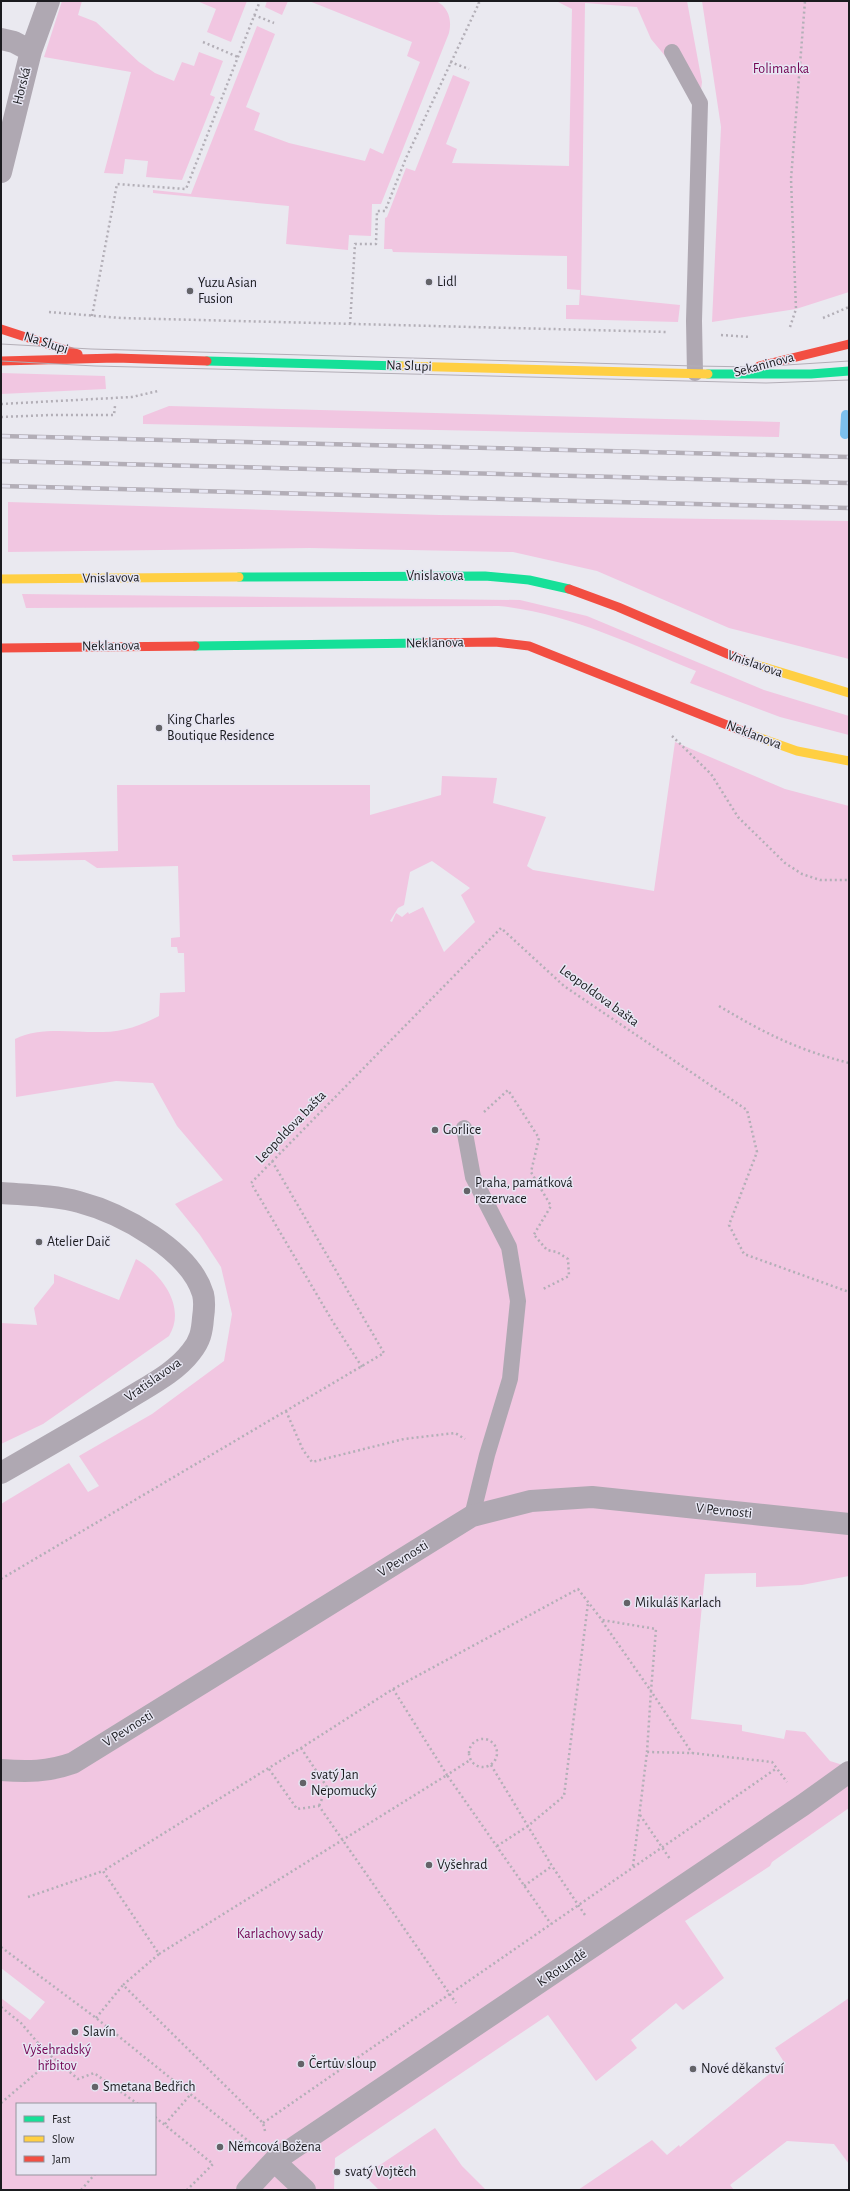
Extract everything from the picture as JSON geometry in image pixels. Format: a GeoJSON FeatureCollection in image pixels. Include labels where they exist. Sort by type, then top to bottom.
{"type":"FeatureCollection","features":[{"type":"Feature","properties":{"kind":"street","name":"Horská"},"geometry":{"type":"LineString","coordinates":[[1,172],[31,51],[49,1]]}},
{"type":"Feature","properties":{"kind":"street"},"geometry":{"type":"LineString","coordinates":[[1,39],[14,42],[31,51]]}},
{"type":"Feature","properties":{"kind":"street","name":"Na Slupi"},"geometry":{"type":"LineString","coordinates":[[1,329],[90,358]]}},
{"type":"Feature","properties":{"kind":"street","name":"Sekaninova"},"geometry":{"type":"LineString","coordinates":[[727,374],[849,344]]}},
{"type":"Feature","properties":{"kind":"street","name":"Na Slupi"},"geometry":{"type":"LineString","coordinates":[[1,361],[90,358],[727,374]]}},
{"type":"Feature","properties":{"kind":"street","name":"Sekaninova"},"geometry":{"type":"LineString","coordinates":[[727,374],[812,374],[849,371]]}},
{"type":"Feature","properties":{"kind":"street","name":"Vnislavova"},"geometry":{"type":"LineString","coordinates":[[1,579],[260,576],[453,576],[498,577],[548,583],[598,598],[729,655],[811,683],[849,693]]}},
{"type":"Feature","properties":{"kind":"street","name":"Neklanova"},"geometry":{"type":"LineString","coordinates":[[1,648],[487,642],[529,646],[560,657],[764,740],[797,751],[849,761]]}},
{"type":"Feature","properties":{"kind":"street","name":"Vratislavova"},"geometry":{"type":"LineString","coordinates":[[1,1193],[54,1197],[80,1202],[133,1224],[151,1234],[186,1265],[197,1281],[204,1304],[202,1333],[199,1342],[180,1365],[67,1436],[1,1473]]}},
{"type":"Feature","properties":{"kind":"street","name":"V Pevnosti"},"geometry":{"type":"LineString","coordinates":[[1,1770],[31,1772],[53,1770],[73,1763],[472,1516],[531,1502],[592,1497],[849,1524]]}},
{"type":"Feature","properties":{"kind":"street","name":"K Rotundě"},"geometry":{"type":"LineString","coordinates":[[247,2190],[274,2161],[797,1809],[849,1772]]}},
{"type":"Feature","properties":{"kind":"street"},"geometry":{"type":"LineString","coordinates":[[274,2161],[305,2190]]}},
{"type":"Feature","properties":{"kind":"lane"},"geometry":{"type":"LineString","coordinates":[[672,52],[700,104],[694,333],[695,373]]}},
{"type":"Feature","properties":{"kind":"lane"},"geometry":{"type":"LineString","coordinates":[[464,1128],[473,1177],[509,1247],[518,1301],[510,1379],[487,1455],[472,1516]]}},
{"type":"Feature","properties":{"kind":"path"},"geometry":{"type":"LineString","coordinates":[[92,316],[117,184],[186,189],[260,1]]}},
{"type":"Feature","properties":{"kind":"path"},"geometry":{"type":"LineString","coordinates":[[350,324],[355,244],[376,244],[377,211],[385,210],[406,158],[479,3],[475,1]]}},
{"type":"Feature","properties":{"kind":"path"},"geometry":{"type":"LineString","coordinates":[[789,333],[796,309],[791,179],[805,1]]}},
{"type":"Feature","properties":{"kind":"path"},"geometry":{"type":"LineString","coordinates":[[254,15],[274,22]]}},
{"type":"Feature","properties":{"kind":"path"},"geometry":{"type":"LineString","coordinates":[[203,42],[238,56]]}},
{"type":"Feature","properties":{"kind":"path"},"geometry":{"type":"LineString","coordinates":[[450,62],[469,69]]}},
{"type":"Feature","properties":{"kind":"path"},"geometry":{"type":"LineString","coordinates":[[46,311],[92,316],[694,333],[754,338]]}},
{"type":"Feature","properties":{"kind":"path"},"geometry":{"type":"LineString","coordinates":[[1,404],[115,396]]}},
{"type":"Feature","properties":{"kind":"path"},"geometry":{"type":"LineString","coordinates":[[1,417],[114,415],[115,406]]}},
{"type":"Feature","properties":{"kind":"path"},"geometry":{"type":"LineString","coordinates":[[671,736],[711,774],[738,817],[785,863],[802,874],[820,880],[849,880]]}},
{"type":"Feature","properties":{"kind":"path","name":"Leopoldova bašta"},"geometry":{"type":"LineString","coordinates":[[362,1367],[333,1322],[251,1183],[501,928],[564,986],[747,1110],[757,1152],[729,1225],[744,1254],[849,1292]]}},
{"type":"Feature","properties":{"kind":"path"},"geometry":{"type":"LineString","coordinates":[[719,1006],[762,1032],[807,1052],[849,1063]]}},
{"type":"Feature","properties":{"kind":"path"},"geometry":{"type":"LineString","coordinates":[[464,1128],[508,1090],[539,1138],[531,1172],[551,1206],[534,1236],[509,1247]]}},
{"type":"Feature","properties":{"kind":"path"},"geometry":{"type":"LineString","coordinates":[[1,1579],[384,1353],[272,1161]]}},
{"type":"Feature","properties":{"kind":"path"},"geometry":{"type":"LineString","coordinates":[[518,1301],[569,1276],[568,1259],[557,1252],[546,1250],[534,1236]]}},
{"type":"Feature","properties":{"kind":"path"},"geometry":{"type":"LineString","coordinates":[[286,1411],[303,1450],[312,1462],[404,1439],[455,1433],[487,1455]]}},
{"type":"Feature","properties":{"kind":"path"},"geometry":{"type":"LineString","coordinates":[[28,1897],[103,1872],[269,1769],[393,1689],[578,1589],[602,1620],[692,1753]]}},
{"type":"Feature","properties":{"kind":"path"},"geometry":{"type":"LineString","coordinates":[[497,1846],[528,1826],[564,1796],[588,1603]]}},
{"type":"Feature","properties":{"kind":"path"},"geometry":{"type":"LineString","coordinates":[[602,1620],[656,1628],[647,1752],[633,1867]]}},
{"type":"Feature","properties":{"kind":"path"},"geometry":{"type":"LineString","coordinates":[[393,1689],[447,1775],[551,1924]]}},
{"type":"Feature","properties":{"kind":"path"},"geometry":{"type":"LineString","coordinates":[[485,1739],[494,1744],[497,1749],[495,1761],[490,1765],[479,1767],[470,1760],[468,1749],[475,1740],[485,1739]]}},
{"type":"Feature","properties":{"kind":"path"},"geometry":{"type":"LineString","coordinates":[[301,1748],[327,1787],[319,1806]]}},
{"type":"Feature","properties":{"kind":"path"},"geometry":{"type":"LineString","coordinates":[[123,1985],[263,2123],[777,1768],[772,1762],[692,1753],[647,1752]]}},
{"type":"Feature","properties":{"kind":"path"},"geometry":{"type":"LineString","coordinates":[[96,2018],[123,1985],[159,1954],[470,1760]]}},
{"type":"Feature","properties":{"kind":"path"},"geometry":{"type":"LineString","coordinates":[[490,1765],[552,1866],[586,1916]]}},
{"type":"Feature","properties":{"kind":"path"},"geometry":{"type":"LineString","coordinates":[[269,1769],[297,1809],[319,1806]]}},
{"type":"Feature","properties":{"kind":"path"},"geometry":{"type":"LineString","coordinates":[[319,1806],[459,2007]]}},
{"type":"Feature","properties":{"kind":"path"},"geometry":{"type":"LineString","coordinates":[[640,1815],[674,1865]]}},
{"type":"Feature","properties":{"kind":"path"},"geometry":{"type":"LineString","coordinates":[[524,1886],[552,1866]]}},
{"type":"Feature","properties":{"kind":"path"},"geometry":{"type":"LineString","coordinates":[[103,1872],[159,1954]]}},
{"type":"Feature","properties":{"kind":"path"},"geometry":{"type":"LineString","coordinates":[[1,1947],[96,2018],[274,2161]]}},
{"type":"Feature","properties":{"kind":"path"},"geometry":{"type":"LineString","coordinates":[[1,2007],[20,2023],[54,2058],[78,2079],[94,2073],[137,2103]]}},
{"type":"Feature","properties":{"kind":"path"},"geometry":{"type":"LineString","coordinates":[[1,2103],[54,2058]]}},
{"type":"Feature","properties":{"kind":"path"},"geometry":{"type":"LineString","coordinates":[[164,2124],[191,2094]]}},
{"type":"Feature","properties":{"kind":"path"},"geometry":{"type":"LineString","coordinates":[[156,2118],[213,2164],[187,2190]]}},
{"type":"Feature","properties":{"kind":"path"},"geometry":{"type":"LineString","coordinates":[[81,2190],[94,2175]]}},
{"type":"Feature","properties":{"kind":"green space"},"geometry":{"type":"Polygon","coordinates":[[[62,1],[82,1],[78,15],[96,22],[139,62],[155,73],[174,81],[182,62],[194,66],[199,52],[223,61],[210,95],[215,97],[182,180],[146,177],[148,161],[125,159],[123,174],[104,173],[131,72],[44,57],[62,1]]]}},
{"type":"Feature","properties":{"kind":"green space"},"geometry":{"type":"Polygon","coordinates":[[[197,1],[247,1],[231,42],[207,32],[216,9],[197,1]]]}},
{"type":"Feature","properties":{"kind":"green space"},"geometry":{"type":"Polygon","coordinates":[[[267,1],[288,1],[282,15],[265,7],[267,1]]]}},
{"type":"Feature","properties":{"kind":"green space"},"geometry":{"type":"Polygon","coordinates":[[[309,1],[436,1],[444,7],[450,19],[449,33],[381,204],[372,204],[371,236],[349,235],[348,250],[286,244],[289,206],[153,193],[153,190],[191,194],[257,26],[275,34],[246,107],[260,113],[254,130],[289,143],[365,161],[370,148],[383,154],[420,62],[407,56],[412,42],[309,1]]]}},
{"type":"Feature","properties":{"kind":"green space"},"geometry":{"type":"Polygon","coordinates":[[[556,1],[687,1],[702,82],[698,113],[681,75],[651,39],[637,7],[585,3],[581,295],[680,305],[678,322],[566,319],[566,305],[579,305],[580,290],[567,289],[567,256],[393,252],[392,249],[384,249],[385,218],[387,217],[406,168],[415,171],[453,75],[470,82],[446,144],[457,149],[452,163],[569,166],[572,9],[556,1]]]}},
{"type":"Feature","properties":{"kind":"green space","name":"Folimanka"},"geometry":{"type":"Polygon","coordinates":[[[702,1],[849,1],[849,292],[796,309],[712,322],[721,127],[702,1]]]}},
{"type":"Feature","properties":{"kind":"green space"},"geometry":{"type":"Polygon","coordinates":[[[1,373],[105,376],[106,389],[1,394],[1,373]]]}},
{"type":"Feature","properties":{"kind":"green space"},"geometry":{"type":"Polygon","coordinates":[[[169,406],[780,422],[779,437],[143,424],[143,416],[169,406]]]}},
{"type":"Feature","properties":{"kind":"green space"},"geometry":{"type":"Polygon","coordinates":[[[8,502],[439,515],[849,521],[849,659],[729,628],[597,571],[513,552],[310,548],[8,552],[8,502]]]}},
{"type":"Feature","properties":{"kind":"green space"},"geometry":{"type":"Polygon","coordinates":[[[22,594],[520,600],[587,616],[764,690],[849,716],[849,735],[780,717],[690,683],[696,671],[600,631],[550,615],[525,610],[499,606],[26,608],[22,594]]]}},
{"type":"Feature","properties":{"kind":"green space"},"geometry":{"type":"Polygon","coordinates":[[[675,742],[785,789],[849,806],[849,1576],[802,1585],[756,1587],[756,1573],[705,1574],[691,1719],[742,1725],[742,1731],[784,1739],[786,1730],[805,1732],[830,1761],[846,1766],[849,1759],[849,1808],[772,1862],[770,1866],[685,1921],[724,1978],[683,2010],[676,2003],[631,2040],[637,2048],[596,2081],[548,2015],[335,2158],[334,2190],[1,2190],[1,1998],[30,2020],[45,2002],[1,1968],[1,1504],[69,1463],[88,1492],[99,1486],[79,1456],[152,1414],[224,1361],[232,1314],[221,1267],[200,1235],[175,1204],[223,1180],[177,1126],[153,1083],[116,1081],[16,1097],[15,1039],[25,1035],[47,1031],[118,1031],[159,1016],[160,993],[185,992],[184,953],[178,953],[177,947],[171,947],[171,938],[180,937],[178,866],[97,868],[85,860],[13,861],[12,855],[118,851],[117,785],[370,785],[370,815],[441,795],[442,776],[497,778],[493,803],[546,817],[527,866],[533,870],[654,891],[675,742]],[[432,861],[410,872],[404,905],[398,908],[390,921],[392,922],[396,913],[402,917],[408,912],[409,914],[423,907],[444,952],[475,922],[461,895],[470,888],[432,861]]]}},
{"type":"Feature","properties":{"kind":"green space"},"geometry":{"type":"Polygon","coordinates":[[[136,1259],[154,1273],[169,1292],[175,1314],[174,1325],[169,1336],[43,1424],[1,1444],[1,1323],[37,1325],[34,1308],[54,1283],[54,1274],[119,1300],[136,1259]]]}},
{"type":"Feature","properties":{"kind":"green space"},"geometry":{"type":"Polygon","coordinates":[[[849,1998],[849,2164],[834,2144],[787,2141],[730,2185],[734,2190],[578,2190],[652,2140],[667,2155],[679,2145],[680,2147],[784,2062],[775,2048],[849,1998]]]}},
{"type":"Feature","properties":{"kind":"green space"},"geometry":{"type":"Polygon","coordinates":[[[435,2128],[462,2166],[486,2190],[379,2190],[369,2180],[371,2171],[435,2128]]]}},
{"type":"Feature","properties":{"kind":"waterway"},"geometry":{"type":"LineString","coordinates":[[845,434],[846,415]]}},
{"type":"Feature","properties":{"kind":"tram line"},"geometry":{"type":"LineString","coordinates":[[1,344],[91,349],[695,366],[755,367],[849,361]]}},
{"type":"Feature","properties":{"kind":"tram line"},"geometry":{"type":"LineString","coordinates":[[1,361],[95,366],[766,383],[849,380]]}},
{"type":"Feature","properties":{"kind":"railway"},"geometry":{"type":"LineString","coordinates":[[1,436],[849,457]]}},
{"type":"Feature","properties":{"kind":"railway"},"geometry":{"type":"LineString","coordinates":[[1,461],[849,483]]}},
{"type":"Feature","properties":{"kind":"railway"},"geometry":{"type":"LineString","coordinates":[[1,486],[849,508]]}},
{"type":"Feature","properties":{"kind":"traffic: fast"},"geometry":{"type":"LineString","coordinates":[[207,361],[401,366]]}},
{"type":"Feature","properties":{"kind":"traffic: fast"},"geometry":{"type":"LineString","coordinates":[[708,374],[811,374],[849,371]]}},
{"type":"Feature","properties":{"kind":"traffic: fast"},"geometry":{"type":"LineString","coordinates":[[239,577],[485,576],[529,580],[569,589]]}},
{"type":"Feature","properties":{"kind":"traffic: fast"},"geometry":{"type":"LineString","coordinates":[[195,646],[424,643]]}},
{"type":"Feature","properties":{"kind":"traffic: slow"},"geometry":{"type":"LineString","coordinates":[[401,366],[708,374]]}},
{"type":"Feature","properties":{"kind":"traffic: slow"},"geometry":{"type":"LineString","coordinates":[[1,579],[239,577]]}},
{"type":"Feature","properties":{"kind":"traffic: slow"},"geometry":{"type":"LineString","coordinates":[[744,661],[849,693]]}},
{"type":"Feature","properties":{"kind":"traffic: slow"},"geometry":{"type":"LineString","coordinates":[[752,735],[797,751],[849,761]]}},
{"type":"Feature","properties":{"kind":"traffic: jam"},"geometry":{"type":"LineString","coordinates":[[1,329],[78,354]]}},
{"type":"Feature","properties":{"kind":"traffic: jam"},"geometry":{"type":"LineString","coordinates":[[759,366],[849,344]]}},
{"type":"Feature","properties":{"kind":"traffic: jam"},"geometry":{"type":"LineString","coordinates":[[1,361],[116,358],[207,361]]}},
{"type":"Feature","properties":{"kind":"traffic: jam"},"geometry":{"type":"LineString","coordinates":[[569,589],[618,607],[744,661]]}},
{"type":"Feature","properties":{"kind":"traffic: jam"},"geometry":{"type":"LineString","coordinates":[[424,643],[495,642],[529,646],[752,735]]}},
{"type":"Feature","properties":{"kind":"traffic: jam"},"geometry":{"type":"LineString","coordinates":[[1,648],[195,646]]}},
{"type":"Feature","properties":{"kind":"place","name":"Lidl"},"geometry":{"type":"Point","coordinates":[429,282]}},
{"type":"Feature","properties":{"kind":"place","name":"Yuzu Asian Fusion"},"geometry":{"type":"Point","coordinates":[190,291]}},
{"type":"Feature","properties":{"kind":"place","name":"King Charles Boutique Residence"},"geometry":{"type":"Point","coordinates":[159,728]}},
{"type":"Feature","properties":{"kind":"place","name":"Gorlice"},"geometry":{"type":"Point","coordinates":[435,1130]}},
{"type":"Feature","properties":{"kind":"place","name":"Praha, památková rezervace"},"geometry":{"type":"Point","coordinates":[467,1191]}},
{"type":"Feature","properties":{"kind":"place","name":"Atelier Daič"},"geometry":{"type":"Point","coordinates":[39,1242]}},
{"type":"Feature","properties":{"kind":"place","name":"Mikuláš Karlach"},"geometry":{"type":"Point","coordinates":[627,1603]}},
{"type":"Feature","properties":{"kind":"place","name":"svatý Jan Nepomucký"},"geometry":{"type":"Point","coordinates":[303,1783]}},
{"type":"Feature","properties":{"kind":"place","name":"Vyšehrad"},"geometry":{"type":"Point","coordinates":[429,1865]}},
{"type":"Feature","properties":{"kind":"place","name":"Slavín"},"geometry":{"type":"Point","coordinates":[75,2032]}},
{"type":"Feature","properties":{"kind":"place","name":"Čertův sloup"},"geometry":{"type":"Point","coordinates":[301,2064]}},
{"type":"Feature","properties":{"kind":"place","name":"Nové děkanství"},"geometry":{"type":"Point","coordinates":[693,2069]}},
{"type":"Feature","properties":{"kind":"place","name":"Smetana Bedřich"},"geometry":{"type":"Point","coordinates":[95,2087]}},
{"type":"Feature","properties":{"kind":"place","name":"Němcová Božena"},"geometry":{"type":"Point","coordinates":[220,2147]}},
{"type":"Feature","properties":{"kind":"place","name":"svatý Vojtěch"},"geometry":{"type":"Point","coordinates":[337,2172]}},
{"type":"Feature","properties":{"kind":"park label","name":"Karlachovy sady"},"geometry":{"type":"Point","coordinates":[280,1934]}},
{"type":"Feature","properties":{"kind":"park label","name":"Vyšehradský hřbitov"},"geometry":{"type":"Point","coordinates":[57,2058]}}]}
